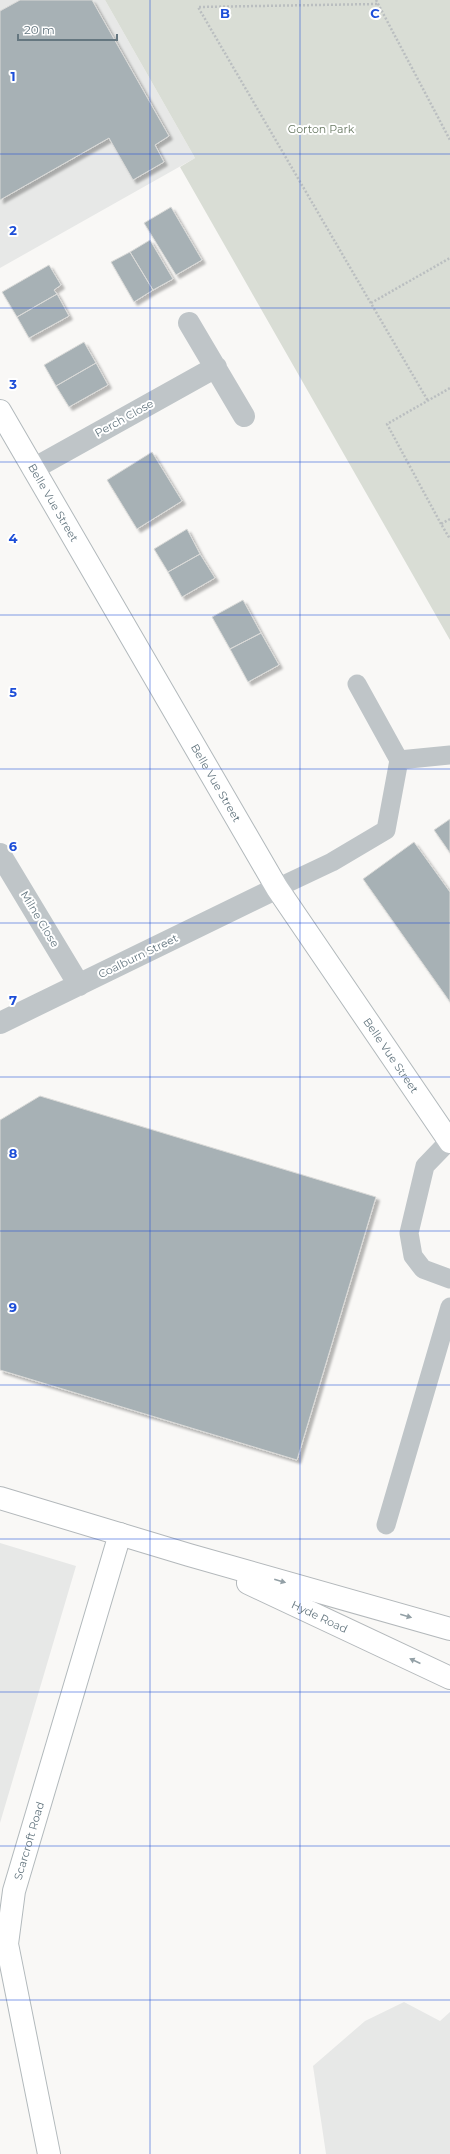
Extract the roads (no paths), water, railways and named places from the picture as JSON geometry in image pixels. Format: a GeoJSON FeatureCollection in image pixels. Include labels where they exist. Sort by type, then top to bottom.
{"type":"FeatureCollection","features":[{"type":"Feature","properties":{"kind":"main road","name":"Belle Vue Street"},"geometry":{"type":"LineString","coordinates":[[0,411],[32,469],[277,888],[450,1142]]}},
{"type":"Feature","properties":{"kind":"main road","name":"Hyde Road"},"geometry":{"type":"LineString","coordinates":[[0,1498],[189,1555],[445,1628]]}},
{"type":"Feature","properties":{"kind":"main road","name":"Scarcroft Road"},"geometry":{"type":"LineString","coordinates":[[49,2154],[7,1944],[7,1888],[120,1534]]}},
{"type":"Feature","properties":{"kind":"main road","name":"Hyde Road"},"geometry":{"type":"LineString","coordinates":[[189,1555],[450,1678]]}},
{"type":"Feature","properties":{"kind":"street"},"geometry":{"type":"LineString","coordinates":[[189,323],[244,416]]}},
{"type":"Feature","properties":{"kind":"street","name":"Perch Close"},"geometry":{"type":"LineString","coordinates":[[32,469],[216,367]]}},
{"type":"Feature","properties":{"kind":"street","name":"Milne Close"},"geometry":{"type":"LineString","coordinates":[[0,854],[79,985]]}},
{"type":"Feature","properties":{"kind":"street","name":"Coalburn Street"},"geometry":{"type":"LineString","coordinates":[[0,1023],[277,888]]}},
{"type":"Feature","properties":{"kind":"lane"},"geometry":{"type":"LineString","coordinates":[[277,888],[332,862],[386,830],[399,760],[357,684]]}},
{"type":"Feature","properties":{"kind":"lane"},"geometry":{"type":"LineString","coordinates":[[399,760],[450,755]]}},
{"type":"Feature","properties":{"kind":"lane"},"geometry":{"type":"LineString","coordinates":[[450,1142],[425,1166],[409,1233],[413,1256],[423,1269],[450,1279]]}},
{"type":"Feature","properties":{"kind":"lane"},"geometry":{"type":"LineString","coordinates":[[386,1525],[450,1307]]}},
{"type":"Feature","properties":{"kind":"park label","name":"Gorton Park"},"geometry":{"type":"Point","coordinates":[321,129]}}]}
